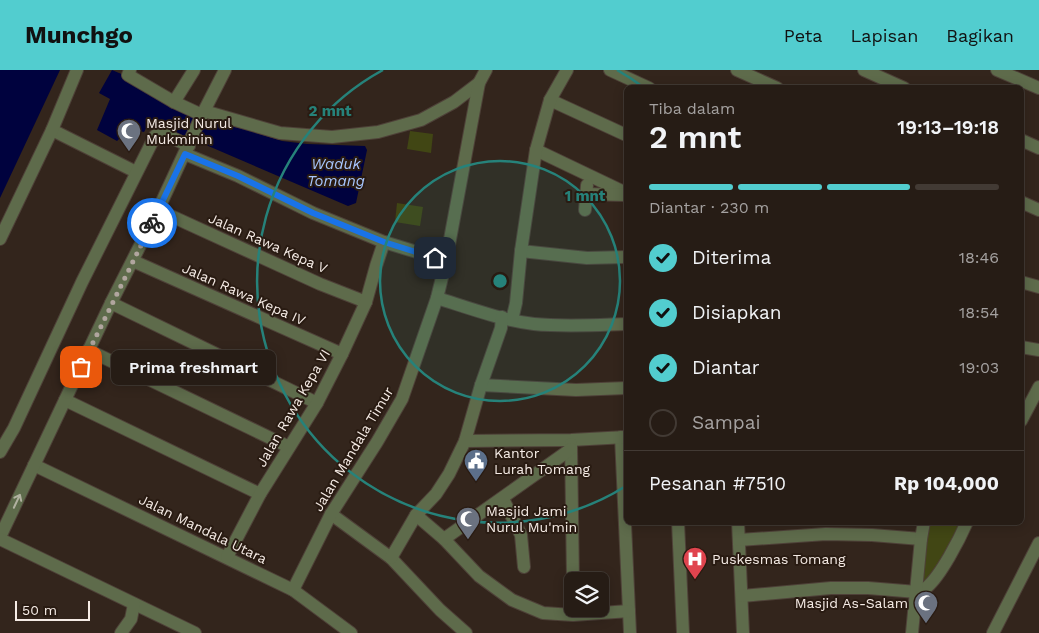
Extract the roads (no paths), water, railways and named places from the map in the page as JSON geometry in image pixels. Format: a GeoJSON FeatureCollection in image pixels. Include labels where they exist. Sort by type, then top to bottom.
{"type":"FeatureCollection","features":[{"type":"Feature","properties":{"kind":"street"},"geometry":{"type":"LineString","coordinates":[[0,239],[52,130],[77,70]]}},
{"type":"Feature","properties":{"kind":"street"},"geometry":{"type":"LineString","coordinates":[[130,70],[128,75],[174,102],[202,114],[280,133],[332,136],[378,132],[421,120],[454,102],[483,74]]}},
{"type":"Feature","properties":{"kind":"street"},"geometry":{"type":"LineString","coordinates":[[174,102],[194,70]]}},
{"type":"Feature","properties":{"kind":"street"},"geometry":{"type":"LineString","coordinates":[[195,633],[0,538],[88,350],[225,70]]}},
{"type":"Feature","properties":{"kind":"street"},"geometry":{"type":"LineString","coordinates":[[391,558],[416,515],[436,494],[449,474],[465,441],[481,385],[501,328],[517,302],[521,251],[536,150],[550,100],[568,70]]}},
{"type":"Feature","properties":{"kind":"street"},"geometry":{"type":"LineString","coordinates":[[610,70],[642,85]]}},
{"type":"Feature","properties":{"kind":"street"},"geometry":{"type":"LineString","coordinates":[[737,70],[770,85]]}},
{"type":"Feature","properties":{"kind":"street"},"geometry":{"type":"LineString","coordinates":[[864,70],[891,85],[897,70]]}},
{"type":"Feature","properties":{"kind":"street"},"geometry":{"type":"LineString","coordinates":[[996,70],[1039,88]]}},
{"type":"Feature","properties":{"kind":"street","name":"Jalan Mandala Timur"},"geometry":{"type":"LineString","coordinates":[[293,590],[331,514],[402,399],[437,298],[483,74]]}},
{"type":"Feature","properties":{"kind":"street"},"geometry":{"type":"LineString","coordinates":[[550,100],[624,134]]}},
{"type":"Feature","properties":{"kind":"street"},"geometry":{"type":"LineString","coordinates":[[52,130],[136,172]]}},
{"type":"Feature","properties":{"kind":"street"},"geometry":{"type":"LineString","coordinates":[[0,452],[14,428],[82,282],[157,133],[160,132],[238,176],[313,213],[384,242],[446,261]]}},
{"type":"Feature","properties":{"kind":"street"},"geometry":{"type":"LineString","coordinates":[[1024,141],[1039,148]]}},
{"type":"Feature","properties":{"kind":"street"},"geometry":{"type":"LineString","coordinates":[[536,150],[624,193]]}},
{"type":"Feature","properties":{"kind":"street"},"geometry":{"type":"LineString","coordinates":[[585,210],[588,176]]}},
{"type":"Feature","properties":{"kind":"street"},"geometry":{"type":"LineString","coordinates":[[586,194],[624,194]]}},
{"type":"Feature","properties":{"kind":"street"},"geometry":{"type":"LineString","coordinates":[[1024,203],[1039,210]]}},
{"type":"Feature","properties":{"kind":"street","name":"Jalan Rawa Kepa V"},"geometry":{"type":"LineString","coordinates":[[158,210],[320,284],[366,302]]}},
{"type":"Feature","properties":{"kind":"street","name":"Jalan Rawa Kepa VI"},"geometry":{"type":"LineString","coordinates":[[227,557],[260,494],[317,403],[342,354],[366,302],[384,242]]}},
{"type":"Feature","properties":{"kind":"street"},"geometry":{"type":"LineString","coordinates":[[521,251],[587,258],[624,256]]}},
{"type":"Feature","properties":{"kind":"street","name":"Jalan Rawa Kepa IV"},"geometry":{"type":"LineString","coordinates":[[133,260],[342,354]]}},
{"type":"Feature","properties":{"kind":"street"},"geometry":{"type":"LineString","coordinates":[[1024,283],[1039,287]]}},
{"type":"Feature","properties":{"kind":"street"},"geometry":{"type":"LineString","coordinates":[[437,298],[507,319],[552,325],[624,324]]}},
{"type":"Feature","properties":{"kind":"street"},"geometry":{"type":"LineString","coordinates":[[111,304],[317,403]]}},
{"type":"Feature","properties":{"kind":"street"},"geometry":{"type":"LineString","coordinates":[[1024,348],[1039,350]]}},
{"type":"Feature","properties":{"kind":"street"},"geometry":{"type":"LineString","coordinates":[[88,350],[289,447]]}},
{"type":"Feature","properties":{"kind":"street"},"geometry":{"type":"LineString","coordinates":[[481,385],[576,390],[624,388]]}},
{"type":"Feature","properties":{"kind":"street"},"geometry":{"type":"LineString","coordinates":[[1026,405],[1039,387]]}},
{"type":"Feature","properties":{"kind":"street"},"geometry":{"type":"LineString","coordinates":[[65,400],[260,494]]}},
{"type":"Feature","properties":{"kind":"street"},"geometry":{"type":"LineString","coordinates":[[465,441],[571,444],[624,437]]}},
{"type":"Feature","properties":{"kind":"street"},"geometry":{"type":"LineString","coordinates":[[444,539],[503,498],[571,444]]}},
{"type":"Feature","properties":{"kind":"street"},"geometry":{"type":"LineString","coordinates":[[571,444],[573,572]]}},
{"type":"Feature","properties":{"kind":"street","name":"Jalan Mandala Utara"},"geometry":{"type":"LineString","coordinates":[[34,465],[293,590],[350,633]]}},
{"type":"Feature","properties":{"kind":"street"},"geometry":{"type":"LineString","coordinates":[[503,498],[520,536],[524,567]]}},
{"type":"Feature","properties":{"kind":"street"},"geometry":{"type":"LineString","coordinates":[[331,514],[391,558],[440,610],[466,633]]}},
{"type":"Feature","properties":{"kind":"street"},"geometry":{"type":"LineString","coordinates":[[416,515],[444,539],[479,576],[512,600],[543,613],[564,612]]}},
{"type":"Feature","properties":{"kind":"street"},"geometry":{"type":"LineString","coordinates":[[627,525],[630,633]]}},
{"type":"Feature","properties":{"kind":"street"},"geometry":{"type":"LineString","coordinates":[[678,525],[684,633]]}},
{"type":"Feature","properties":{"kind":"street"},"geometry":{"type":"LineString","coordinates":[[738,525],[743,633]]}},
{"type":"Feature","properties":{"kind":"street"},"geometry":{"type":"LineString","coordinates":[[912,633],[923,525]]}},
{"type":"Feature","properties":{"kind":"street"},"geometry":{"type":"LineString","coordinates":[[742,596],[831,588],[868,588],[917,592],[931,583],[946,561],[965,525]]}},
{"type":"Feature","properties":{"kind":"street"},"geometry":{"type":"LineString","coordinates":[[739,540],[826,534],[921,539]]}},
{"type":"Feature","properties":{"kind":"street"},"geometry":{"type":"LineString","coordinates":[[993,633],[1039,543]]}},
{"type":"Feature","properties":{"kind":"street"},"geometry":{"type":"LineString","coordinates":[[121,633],[131,619],[134,604]]}},
{"type":"Feature","properties":{"kind":"street"},"geometry":{"type":"LineString","coordinates":[[609,611],[629,611]]}},
{"type":"Feature","properties":{"kind":"water"},"geometry":{"type":"Polygon","coordinates":[[[0,70],[60,70],[0,198],[0,70]]]}},
{"type":"Feature","properties":{"kind":"water","name":"Waduk Tomang"},"geometry":{"type":"Polygon","coordinates":[[[112,70],[126,76],[190,114],[214,123],[244,129],[282,141],[365,146],[367,150],[356,203],[348,206],[150,121],[144,132],[129,129],[117,141],[97,130],[110,99],[99,93],[112,70]]]}},
{"type":"Feature","properties":{"kind":"place","name":"Masjid Nurul Mukminin"},"geometry":{"type":"Point","coordinates":[129,152]}},
{"type":"Feature","properties":{"kind":"place","name":"Prima freshmart"},"geometry":{"type":"Point","coordinates":[81,367]}},
{"type":"Feature","properties":{"kind":"place","name":"Kantor Lurah Tomang"},"geometry":{"type":"Point","coordinates":[476,482]}},
{"type":"Feature","properties":{"kind":"place","name":"Masjid Jami Nurul Mu'min"},"geometry":{"type":"Point","coordinates":[468,540]}},
{"type":"Feature","properties":{"kind":"place","name":"Puskesmas Tomang"},"geometry":{"type":"Point","coordinates":[695,580]}},
{"type":"Feature","properties":{"kind":"place","name":"Masjid As-Salam"},"geometry":{"type":"Point","coordinates":[926,624]}}]}
